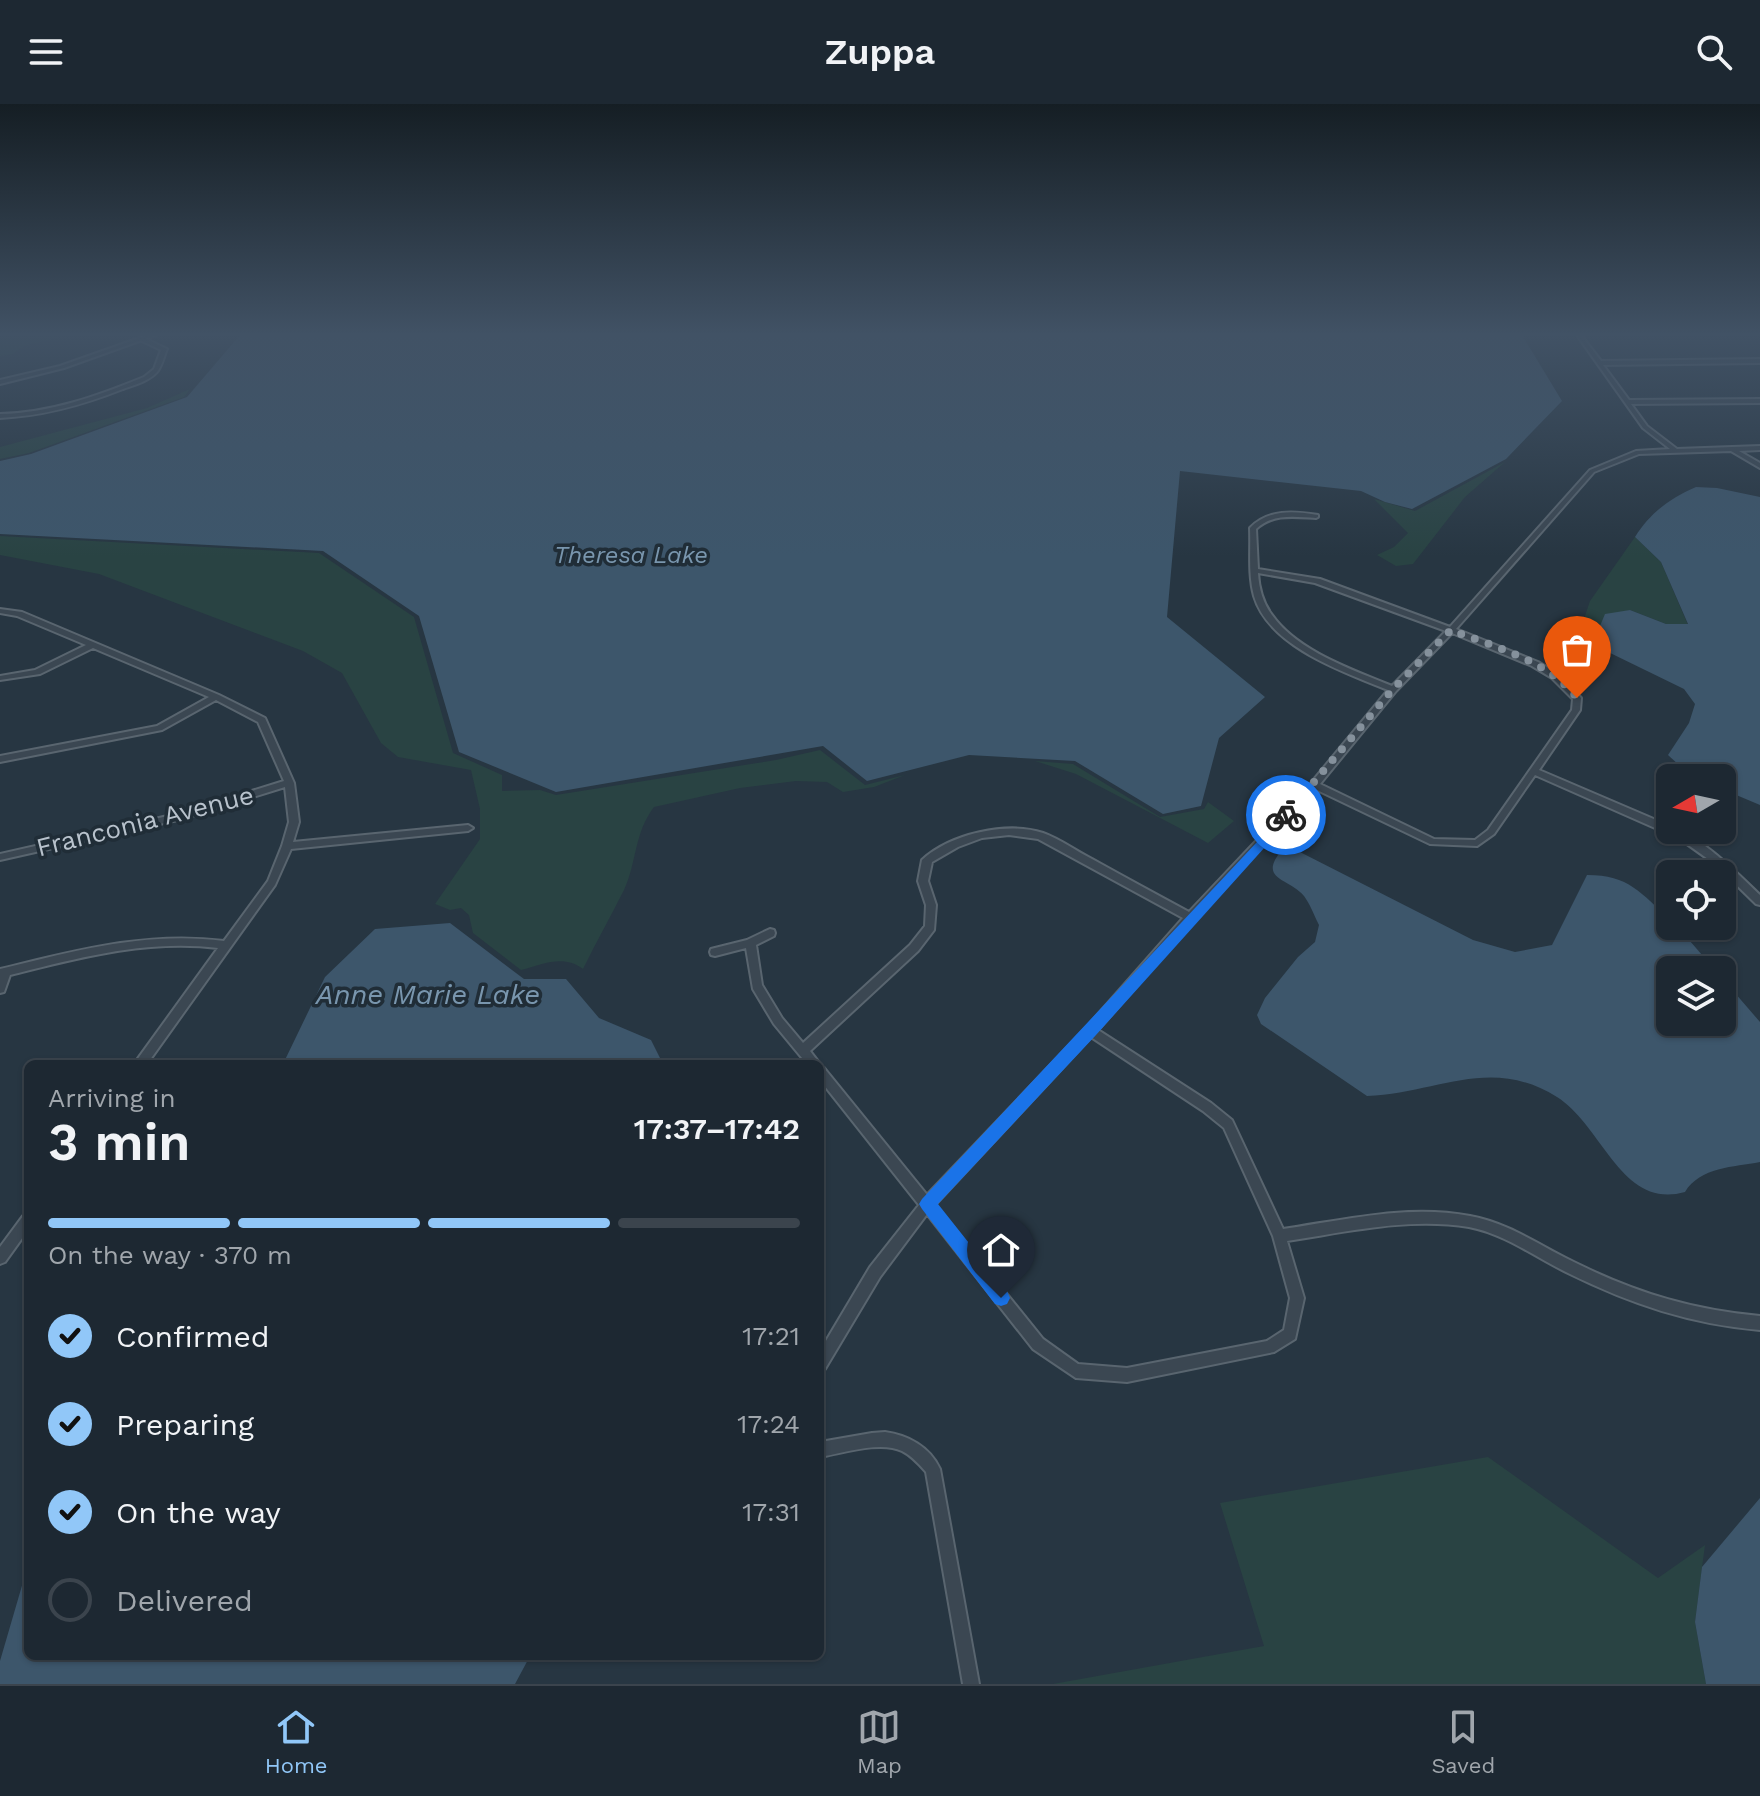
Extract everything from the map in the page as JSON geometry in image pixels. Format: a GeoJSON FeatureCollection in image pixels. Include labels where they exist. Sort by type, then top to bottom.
{"type":"FeatureCollection","features":[{"type":"Feature","properties":{"kind":"street"},"geometry":{"type":"LineString","coordinates":[[0,416],[49,409]]}},
{"type":"Feature","properties":{"kind":"street"},"geometry":{"type":"LineString","coordinates":[[1632,409],[1645,427],[1674,449]]}},
{"type":"Feature","properties":{"kind":"street"},"geometry":{"type":"LineString","coordinates":[[1730,448],[1760,466]]}},
{"type":"Feature","properties":{"kind":"street"},"geometry":{"type":"LineString","coordinates":[[824,1357],[875,1272],[927,1204],[1314,785],[1393,689],[1451,630],[1592,471],[1638,452],[1760,448]]}},
{"type":"Feature","properties":{"kind":"street"},"geometry":{"type":"LineString","coordinates":[[1316,516],[1273,515],[1261,519],[1253,528],[1260,604],[1276,624],[1334,665],[1393,689]]}},
{"type":"Feature","properties":{"kind":"street"},"geometry":{"type":"LineString","coordinates":[[1256,571],[1317,581],[1451,630],[1535,664],[1555,676],[1577,698],[1576,710],[1534,771],[1491,832],[1477,843],[1458,845],[1433,842],[1314,785]]}},
{"type":"Feature","properties":{"kind":"street"},"geometry":{"type":"LineString","coordinates":[[0,611],[19,614],[216,697],[262,720],[289,783],[294,822],[272,882],[143,1060]]}},
{"type":"Feature","properties":{"kind":"street"},"geometry":{"type":"LineString","coordinates":[[0,678],[37,672],[91,646]]}},
{"type":"Feature","properties":{"kind":"street"},"geometry":{"type":"LineString","coordinates":[[0,759],[159,728],[216,697]]}},
{"type":"Feature","properties":{"kind":"street"},"geometry":{"type":"LineString","coordinates":[[1534,771],[1656,824]]}},
{"type":"Feature","properties":{"kind":"street","name":"Franconia Avenue"},"geometry":{"type":"LineString","coordinates":[[0,857],[182,816],[289,783]]}},
{"type":"Feature","properties":{"kind":"street"},"geometry":{"type":"LineString","coordinates":[[287,846],[468,828]]}},
{"type":"Feature","properties":{"kind":"street"},"geometry":{"type":"LineString","coordinates":[[803,1050],[914,948],[930,927],[931,905],[923,881],[927,860],[958,841],[986,832],[1018,830],[1041,836],[1190,917]]}},
{"type":"Feature","properties":{"kind":"street"},"geometry":{"type":"LineString","coordinates":[[1696,844],[1760,901]]}},
{"type":"Feature","properties":{"kind":"street"},"geometry":{"type":"LineString","coordinates":[[715,952],[750,943],[770,933]]}},
{"type":"Feature","properties":{"kind":"street"},"geometry":{"type":"LineString","coordinates":[[0,989],[2,973],[123,945],[209,942],[226,945]]}},
{"type":"Feature","properties":{"kind":"street"},"geometry":{"type":"LineString","coordinates":[[750,943],[757,986],[778,1021],[811,1060]]}},
{"type":"Feature","properties":{"kind":"street"},"geometry":{"type":"LineString","coordinates":[[824,1076],[1038,1344],[1076,1371],[1127,1375],[1269,1347],[1290,1334],[1297,1298],[1279,1236],[1228,1124],[1090,1031]]}},
{"type":"Feature","properties":{"kind":"street"},"geometry":{"type":"LineString","coordinates":[[1279,1236],[1441,1217],[1498,1229],[1625,1294],[1676,1310],[1760,1323]]}},
{"type":"Feature","properties":{"kind":"street"},"geometry":{"type":"LineString","coordinates":[[0,1258],[24,1225]]}},
{"type":"Feature","properties":{"kind":"street"},"geometry":{"type":"LineString","coordinates":[[824,1448],[897,1439],[918,1450],[933,1469],[971,1684]]}},
{"type":"Feature","properties":{"kind":"green space"},"geometry":{"type":"Polygon","coordinates":[[[152,409],[29,453],[0,459],[0,447],[152,409]]]}},
{"type":"Feature","properties":{"kind":"green space"},"geometry":{"type":"Polygon","coordinates":[[[1505,462],[1465,497],[1413,564],[1396,566],[1377,555],[1394,547],[1408,533],[1374,499],[1415,511],[1505,462]]]}},
{"type":"Feature","properties":{"kind":"green space"},"geometry":{"type":"Polygon","coordinates":[[[0,536],[319,553],[414,617],[453,753],[502,775],[502,791],[540,790],[556,795],[776,760],[820,750],[865,785],[905,775],[874,787],[843,792],[827,782],[796,781],[740,788],[654,807],[639,837],[624,890],[583,969],[561,961],[521,970],[473,933],[469,915],[461,908],[450,910],[435,904],[480,839],[480,809],[471,770],[398,757],[381,743],[342,673],[303,651],[99,574],[0,555],[0,536]]]}},
{"type":"Feature","properties":{"kind":"green space"},"geometry":{"type":"Polygon","coordinates":[[[1635,537],[1661,562],[1688,625],[1666,624],[1630,610],[1600,626],[1604,650],[1581,628],[1590,601],[1635,537]]]}},
{"type":"Feature","properties":{"kind":"green space"},"geometry":{"type":"Polygon","coordinates":[[[1035,761],[1073,764],[1160,817],[1204,809],[1208,802],[1234,821],[1208,843],[1076,774],[1035,761]]]}},
{"type":"Feature","properties":{"kind":"green space"},"geometry":{"type":"Polygon","coordinates":[[[1488,1457],[1658,1578],[1705,1545],[1695,1622],[1706,1684],[1053,1684],[1264,1646],[1220,1503],[1488,1457]]]}},
{"type":"Feature","properties":{"kind":"water","name":"Theresa Lake"},"geometry":{"type":"Polygon","coordinates":[[[155,409],[1555,409],[1506,459],[1412,509],[1361,491],[1180,471],[1167,617],[1265,697],[1219,738],[1201,806],[1163,814],[1075,761],[969,755],[867,781],[823,746],[556,792],[459,752],[419,616],[323,551],[0,534],[0,461],[31,454],[155,409]]]}},
{"type":"Feature","properties":{"kind":"water"},"geometry":{"type":"Polygon","coordinates":[[[1696,487],[1760,497],[1760,805],[1736,795],[1736,764],[1679,764],[1668,755],[1689,723],[1695,704],[1684,689],[1604,650],[1600,626],[1605,614],[1630,610],[1666,624],[1688,624],[1661,562],[1635,537],[1647,520],[1677,496],[1696,487]]]}},
{"type":"Feature","properties":{"kind":"water"},"geometry":{"type":"Polygon","coordinates":[[[1282,850],[1296,850],[1473,940],[1515,952],[1552,945],[1587,875],[1614,878],[1633,887],[1656,907],[1656,940],[1689,940],[1703,956],[1656,956],[1656,1036],[1736,1036],[1736,994],[1760,1022],[1760,1162],[1708,1173],[1699,1177],[1685,1192],[1663,1194],[1644,1189],[1629,1177],[1573,1110],[1557,1097],[1532,1085],[1509,1079],[1486,1078],[1367,1096],[1261,1024],[1257,1015],[1265,998],[1298,957],[1315,942],[1319,925],[1304,896],[1274,873],[1275,860],[1282,850]]]}},
{"type":"Feature","properties":{"kind":"water","name":"Anne Marie Lake"},"geometry":{"type":"Polygon","coordinates":[[[450,923],[524,979],[566,979],[599,1018],[651,1040],[661,1060],[285,1060],[325,977],[375,929],[450,923]]]}},
{"type":"Feature","properties":{"kind":"water"},"geometry":{"type":"Polygon","coordinates":[[[1760,1498],[1760,1684],[1706,1684],[1695,1622],[1702,1567],[1760,1498]]]}},
{"type":"Feature","properties":{"kind":"water"},"geometry":{"type":"Polygon","coordinates":[[[24,1579],[24,1660],[528,1660],[515,1684],[0,1684],[0,1661],[24,1579]]]}},
{"type":"Feature","properties":{"kind":"way so far"},"geometry":{"type":"LineString","coordinates":[[1286,815],[1393,689],[1451,630],[1535,664],[1570,688],[1577,698]]}},
{"type":"Feature","properties":{"kind":"route"},"geometry":{"type":"LineString","coordinates":[[1001,1298],[927,1204],[1090,1031],[1190,917],[1286,815]]}}]}
